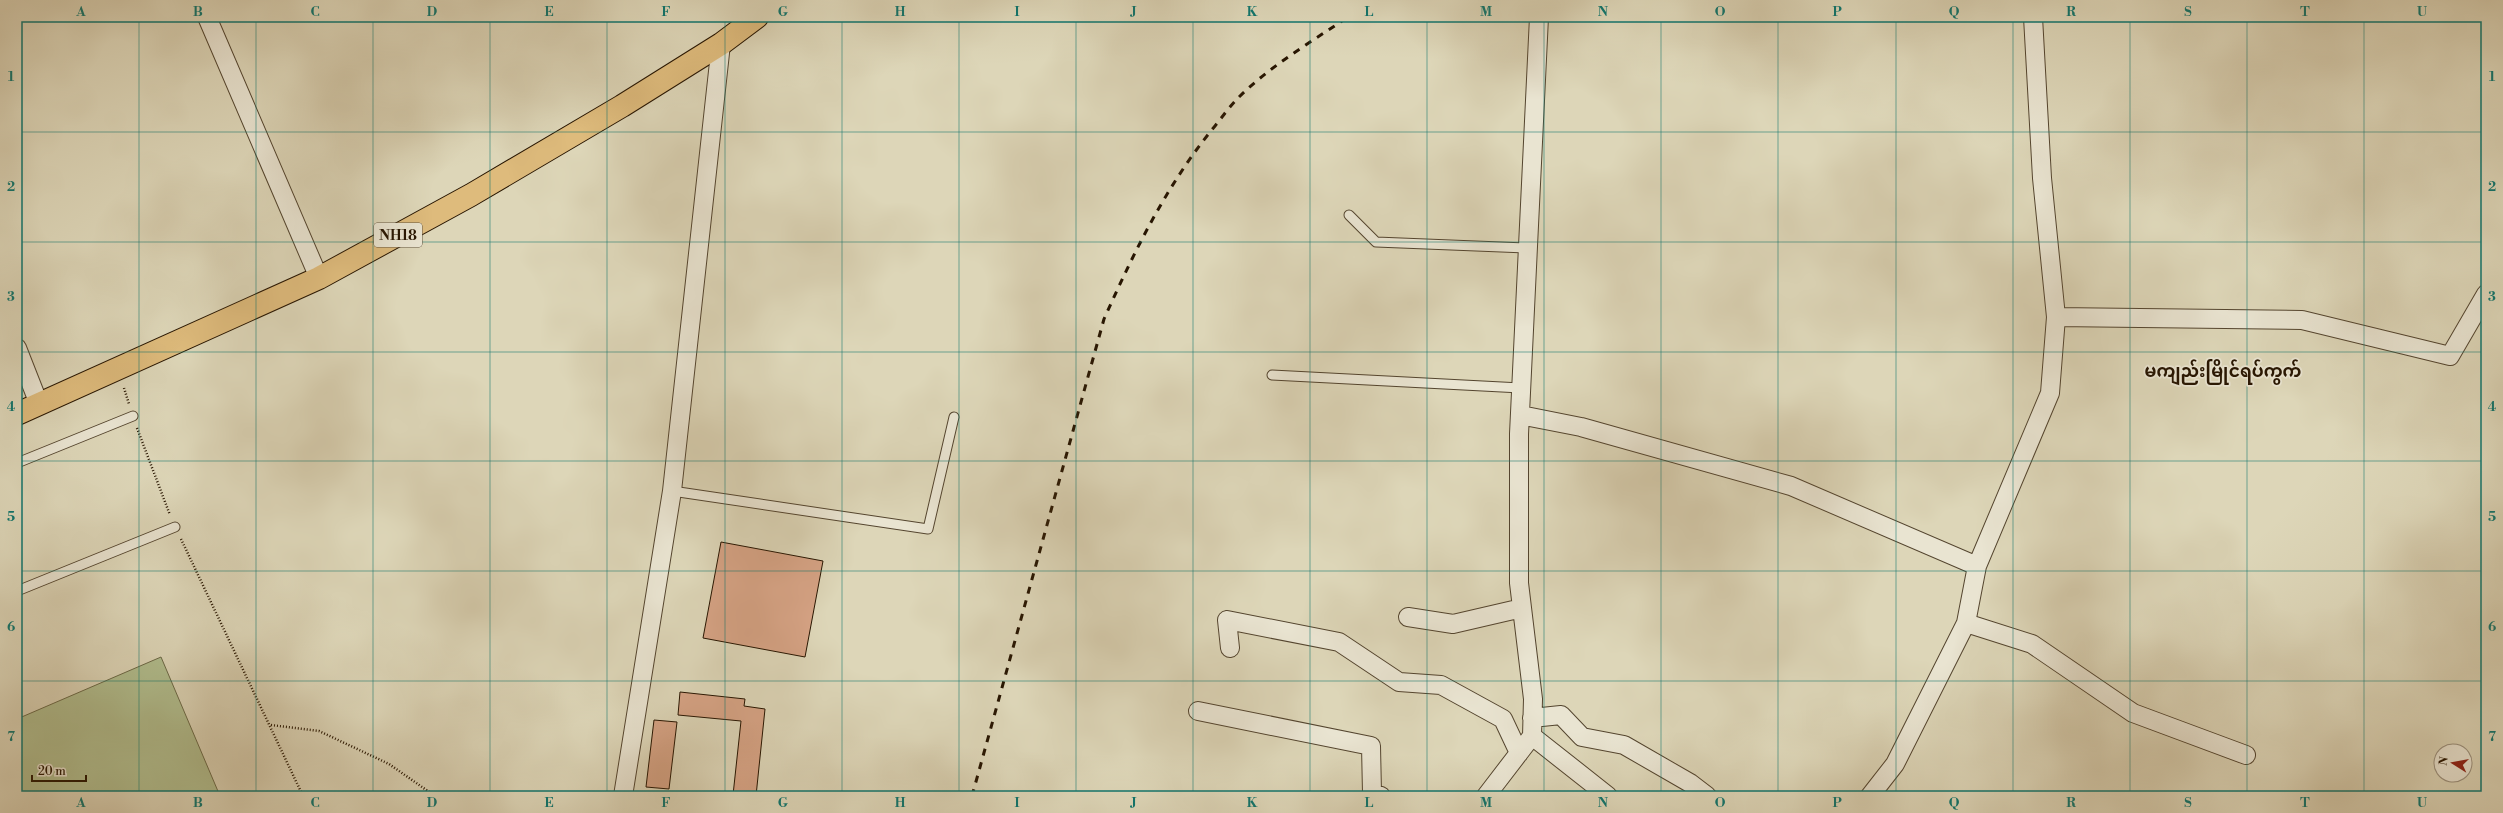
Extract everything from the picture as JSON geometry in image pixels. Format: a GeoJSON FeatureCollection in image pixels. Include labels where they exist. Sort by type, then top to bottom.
{"type":"FeatureCollection","features":[{"type":"Feature","properties":{"kind":"highway","name":"NH18"},"geometry":{"type":"LineString","coordinates":[[17,414],[118,370],[319,278],[471,196],[622,106],[721,44],[758,17]]}},
{"type":"Feature","properties":{"kind":"street"},"geometry":{"type":"LineString","coordinates":[[207,17],[319,278]]}},
{"type":"Feature","properties":{"kind":"street"},"geometry":{"type":"LineString","coordinates":[[1486,796],[1519,753],[1532,727],[1533,699],[1519,583],[1520,415],[1539,17]]}},
{"type":"Feature","properties":{"kind":"street"},"geometry":{"type":"LineString","coordinates":[[1870,796],[1895,764],[1966,623],[1978,566],[2050,393],[2056,317],[2042,178],[2033,17]]}},
{"type":"Feature","properties":{"kind":"street"},"geometry":{"type":"LineString","coordinates":[[623,796],[672,490],[721,44]]}},
{"type":"Feature","properties":{"kind":"street"},"geometry":{"type":"LineString","coordinates":[[2056,317],[2302,320],[2450,356],[2486,294]]}},
{"type":"Feature","properties":{"kind":"street"},"geometry":{"type":"LineString","coordinates":[[17,348],[39,404]]}},
{"type":"Feature","properties":{"kind":"street"},"geometry":{"type":"LineString","coordinates":[[1520,415],[1581,427],[1791,486],[1978,566]]}},
{"type":"Feature","properties":{"kind":"street"},"geometry":{"type":"LineString","coordinates":[[1408,617],[1453,624],[1522,608]]}},
{"type":"Feature","properties":{"kind":"street"},"geometry":{"type":"LineString","coordinates":[[1230,648],[1227,620],[1339,642],[1399,682],[1441,685],[1503,719],[1519,753]]}},
{"type":"Feature","properties":{"kind":"street"},"geometry":{"type":"LineString","coordinates":[[1966,623],[2032,644],[2133,713],[2246,754]]}},
{"type":"Feature","properties":{"kind":"street"},"geometry":{"type":"LineString","coordinates":[[1198,711],[1371,746],[1372,793],[1381,796]]}},
{"type":"Feature","properties":{"kind":"street"},"geometry":{"type":"LineString","coordinates":[[1532,727],[1561,715],[1582,737],[1624,745],[1690,783],[1707,796]]}},
{"type":"Feature","properties":{"kind":"street"},"geometry":{"type":"LineString","coordinates":[[1532,727],[1608,796]]}},
{"type":"Feature","properties":{"kind":"lane"},"geometry":{"type":"LineString","coordinates":[[1349,215],[1376,242],[1529,248]]}},
{"type":"Feature","properties":{"kind":"lane"},"geometry":{"type":"LineString","coordinates":[[1272,375],[1521,388]]}},
{"type":"Feature","properties":{"kind":"lane"},"geometry":{"type":"LineString","coordinates":[[17,463],[133,416]]}},
{"type":"Feature","properties":{"kind":"lane"},"geometry":{"type":"LineString","coordinates":[[672,490],[928,529],[954,417]]}},
{"type":"Feature","properties":{"kind":"lane"},"geometry":{"type":"LineString","coordinates":[[17,591],[174,527]]}},
{"type":"Feature","properties":{"kind":"path"},"geometry":{"type":"LineString","coordinates":[[118,370],[133,416],[174,527],[303,796]]}},
{"type":"Feature","properties":{"kind":"path"},"geometry":{"type":"LineString","coordinates":[[270,725],[319,731],[389,764],[435,796]]}},
{"type":"Feature","properties":{"kind":"green space"},"geometry":{"type":"Polygon","coordinates":[[[161,657],[220,796],[17,796],[17,719],[161,657]]]}},
{"type":"Feature","properties":{"kind":"building"},"geometry":{"type":"Polygon","coordinates":[[[721,542],[823,561],[805,657],[703,638],[721,542]]]}},
{"type":"Feature","properties":{"kind":"building"},"geometry":{"type":"Polygon","coordinates":[[[680,692],[745,699],[744,706],[765,709],[756,796],[733,795],[741,721],[678,715],[680,692]]]}},
{"type":"Feature","properties":{"kind":"building"},"geometry":{"type":"Polygon","coordinates":[[[654,720],[677,722],[669,789],[646,787],[654,720]]]}},
{"type":"Feature","properties":{"kind":"railway"},"geometry":{"type":"LineString","coordinates":[[972,796],[1104,319],[1140,243],[1153,218],[1182,171],[1232,104],[1263,75],[1348,17]]}},
{"type":"Feature","properties":{"kind":"district","name":"မကျည်းမြိုင်ရပ်ကွက်"},"geometry":{"type":"Point","coordinates":[2223,371]}}]}
